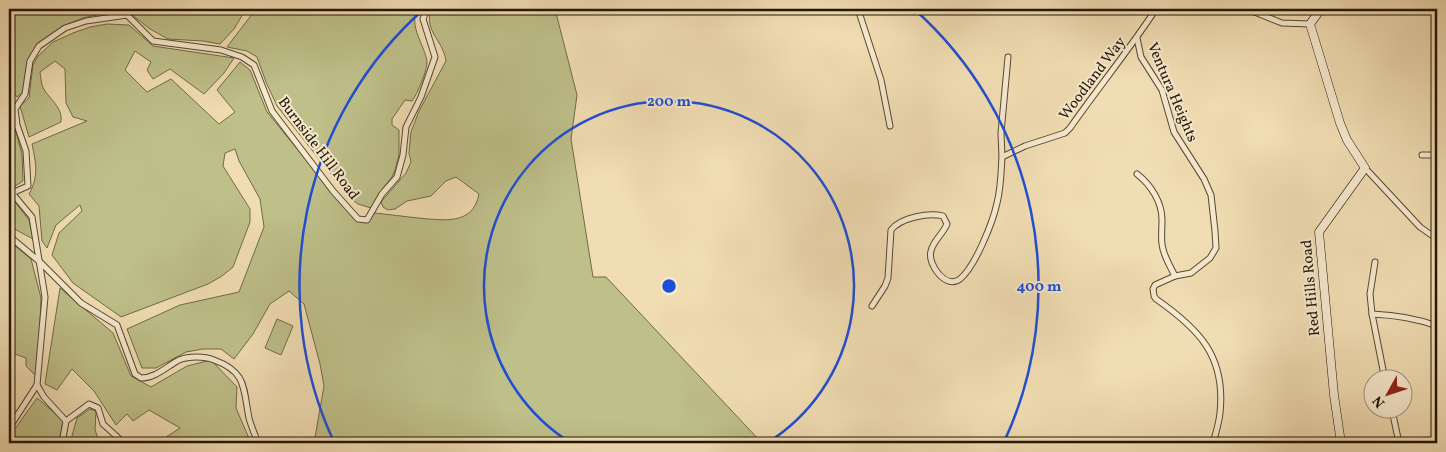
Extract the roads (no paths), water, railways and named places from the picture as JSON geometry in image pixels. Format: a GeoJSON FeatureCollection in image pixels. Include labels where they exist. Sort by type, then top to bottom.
{"type":"FeatureCollection","features":[{"type":"Feature","properties":{"kind":"main road"},"geometry":{"type":"LineString","coordinates":[[1321,9],[1310,24],[1340,123],[1347,140],[1365,168]]}},
{"type":"Feature","properties":{"kind":"main road","name":"Red Hills Road"},"geometry":{"type":"LineString","coordinates":[[1341,443],[1333,386],[1319,232],[1365,168]]}},
{"type":"Feature","properties":{"kind":"street","name":"Burnside Hill Road"},"geometry":{"type":"LineString","coordinates":[[37,385],[45,297],[32,217],[12,193],[28,186],[26,151],[16,125],[15,109],[25,94],[30,61],[38,46],[65,28],[86,21],[126,15],[153,41],[221,50],[242,57],[254,65],[272,111],[300,149],[358,219],[367,220],[382,194],[397,177],[403,155],[406,128],[421,97],[435,57],[422,20],[427,9]]}},
{"type":"Feature","properties":{"kind":"street"},"geometry":{"type":"LineString","coordinates":[[858,9],[881,80],[890,126]]}},
{"type":"Feature","properties":{"kind":"street","name":"Woodland Way"},"geometry":{"type":"LineString","coordinates":[[1002,157],[1025,146],[1065,133],[1108,73],[1137,38],[1156,9]]}},
{"type":"Feature","properties":{"kind":"street"},"geometry":{"type":"LineString","coordinates":[[1247,9],[1282,22],[1310,24]]}},
{"type":"Feature","properties":{"kind":"street","name":"Ventura Heights"},"geometry":{"type":"LineString","coordinates":[[1137,38],[1141,57],[1162,90],[1174,132],[1204,179],[1210,195],[1216,248],[1210,258],[1192,272],[1175,276],[1155,285],[1153,289],[1154,296],[1195,330],[1215,358],[1220,379],[1220,413],[1213,443]]}},
{"type":"Feature","properties":{"kind":"street"},"geometry":{"type":"LineString","coordinates":[[872,306],[886,286],[890,234],[894,226],[900,221],[934,215],[943,216],[947,224],[931,248],[931,260],[945,280],[951,282],[960,279],[967,271],[981,247],[997,203],[1002,157],[1000,133],[1008,57]]}},
{"type":"Feature","properties":{"kind":"street"},"geometry":{"type":"LineString","coordinates":[[1422,155],[1437,156]]}},
{"type":"Feature","properties":{"kind":"street"},"geometry":{"type":"LineString","coordinates":[[1365,168],[1420,227],[1437,240]]}},
{"type":"Feature","properties":{"kind":"street"},"geometry":{"type":"LineString","coordinates":[[1137,174],[1146,181],[1154,192],[1161,207],[1162,244],[1175,276]]}},
{"type":"Feature","properties":{"kind":"street"},"geometry":{"type":"LineString","coordinates":[[9,236],[40,262],[80,303],[117,325],[135,374],[141,378],[151,377],[181,360],[198,357],[208,358],[228,367],[236,374],[246,391],[250,420],[258,443]]}},
{"type":"Feature","properties":{"kind":"street"},"geometry":{"type":"LineString","coordinates":[[1375,262],[1370,294],[1383,370]]}},
{"type":"Feature","properties":{"kind":"street"},"geometry":{"type":"LineString","coordinates":[[1372,314],[1391,315],[1427,322],[1437,326]]}},
{"type":"Feature","properties":{"kind":"street"},"geometry":{"type":"LineString","coordinates":[[9,428],[37,385],[44,397],[66,421]]}},
{"type":"Feature","properties":{"kind":"street"},"geometry":{"type":"LineString","coordinates":[[62,443],[66,421],[89,404],[98,408],[103,424],[124,443]]}},
{"type":"Feature","properties":{"kind":"street"},"geometry":{"type":"LineString","coordinates":[[1394,420],[1399,443]]}}]}
